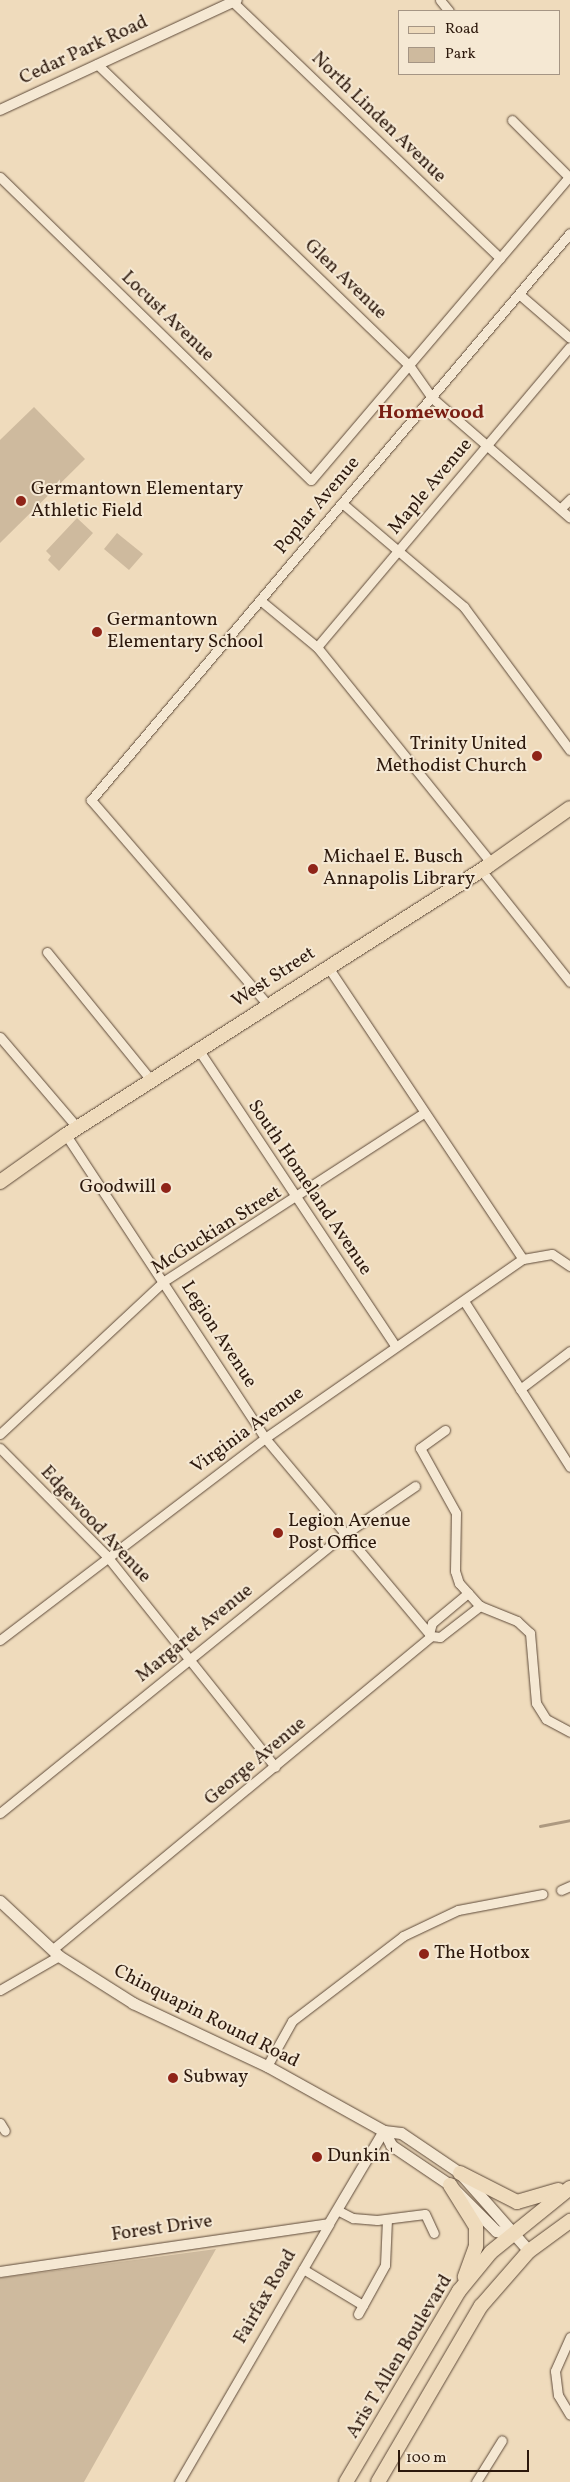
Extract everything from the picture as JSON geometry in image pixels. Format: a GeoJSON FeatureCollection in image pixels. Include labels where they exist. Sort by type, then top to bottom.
{"type":"FeatureCollection","features":[{"type":"Feature","properties":{"kind":"main road","name":"West Street"},"geometry":{"type":"LineString","coordinates":[[0,1182],[72,1131],[198,1049],[486,867],[570,808]]}},
{"type":"Feature","properties":{"kind":"main road","name":"Chinquapin Round Road"},"geometry":{"type":"LineString","coordinates":[[0,1901],[56,1953],[133,2003],[267,2066],[384,2131],[401,2133],[460,2173],[506,2219],[512,2234],[529,2251]]}},
{"type":"Feature","properties":{"kind":"main road","name":"Chinquapin Round Road"},"geometry":{"type":"LineString","coordinates":[[384,2131],[391,2145],[450,2185],[496,2231],[512,2234]]}},
{"type":"Feature","properties":{"kind":"main road"},"geometry":{"type":"LineString","coordinates":[[460,2173],[517,2202],[538,2199],[570,2186]]}},
{"type":"Feature","properties":{"kind":"main road"},"geometry":{"type":"LineString","coordinates":[[450,2185],[476,2227],[474,2256],[459,2291]]}},
{"type":"Feature","properties":{"kind":"main road"},"geometry":{"type":"LineString","coordinates":[[512,2234],[570,2186]]}},
{"type":"Feature","properties":{"kind":"main road"},"geometry":{"type":"LineString","coordinates":[[378,2482],[481,2306],[529,2251],[570,2221]]}},
{"type":"Feature","properties":{"kind":"main road","name":"Aris T Allen Boulevard"},"geometry":{"type":"LineString","coordinates":[[346,2482],[459,2291],[491,2252],[512,2234]]}},
{"type":"Feature","properties":{"kind":"street","name":"Cedar Park Road"},"geometry":{"type":"LineString","coordinates":[[0,110],[235,1]]}},
{"type":"Feature","properties":{"kind":"street","name":"North Linden Avenue"},"geometry":{"type":"LineString","coordinates":[[235,1],[500,258]]}},
{"type":"Feature","properties":{"kind":"street","name":"Glen Avenue"},"geometry":{"type":"LineString","coordinates":[[97,64],[409,365],[432,397],[561,508],[570,518]]}},
{"type":"Feature","properties":{"kind":"street"},"geometry":{"type":"LineString","coordinates":[[512,120],[569,176]]}},
{"type":"Feature","properties":{"kind":"street","name":"Poplar Avenue"},"geometry":{"type":"LineString","coordinates":[[311,480],[569,176]]}},
{"type":"Feature","properties":{"kind":"street","name":"Locust Avenue"},"geometry":{"type":"LineString","coordinates":[[0,177],[311,480]]}},
{"type":"Feature","properties":{"kind":"street","name":"Poplar Avenue"},"geometry":{"type":"LineString","coordinates":[[268,1005],[92,800],[570,233]]}},
{"type":"Feature","properties":{"kind":"street"},"geometry":{"type":"LineString","coordinates":[[519,294],[570,338]]}},
{"type":"Feature","properties":{"kind":"street","name":"Maple Avenue"},"geometry":{"type":"LineString","coordinates":[[317,647],[570,347]]}},
{"type":"Feature","properties":{"kind":"street"},"geometry":{"type":"LineString","coordinates":[[561,508],[570,498]]}},
{"type":"Feature","properties":{"kind":"street"},"geometry":{"type":"LineString","coordinates":[[342,503],[464,607],[570,750]]}},
{"type":"Feature","properties":{"kind":"street"},"geometry":{"type":"LineString","coordinates":[[260,600],[317,647],[486,867],[570,982]]}},
{"type":"Feature","properties":{"kind":"street"},"geometry":{"type":"LineString","coordinates":[[47,952],[151,1080]]}},
{"type":"Feature","properties":{"kind":"street"},"geometry":{"type":"LineString","coordinates":[[328,966],[422,1114],[523,1259],[552,1254],[570,1266]]}},
{"type":"Feature","properties":{"kind":"street","name":"Legion Avenue"},"geometry":{"type":"LineString","coordinates":[[0,1037],[72,1131],[164,1281],[265,1438],[430,1635]]}},
{"type":"Feature","properties":{"kind":"street","name":"South Homeland Avenue"},"geometry":{"type":"LineString","coordinates":[[198,1049],[295,1200],[394,1344]]}},
{"type":"Feature","properties":{"kind":"street","name":"McGuckian Street"},"geometry":{"type":"LineString","coordinates":[[0,1434],[164,1281],[295,1200],[422,1114]]}},
{"type":"Feature","properties":{"kind":"street","name":"Virginia Avenue"},"geometry":{"type":"LineString","coordinates":[[0,1640],[106,1555],[394,1344],[464,1301],[523,1259]]}},
{"type":"Feature","properties":{"kind":"street"},"geometry":{"type":"LineString","coordinates":[[464,1301],[570,1467]]}},
{"type":"Feature","properties":{"kind":"street"},"geometry":{"type":"LineString","coordinates":[[520,1389],[570,1351]]}},
{"type":"Feature","properties":{"kind":"street"},"geometry":{"type":"LineString","coordinates":[[445,1430],[420,1448],[456,1513],[455,1571],[468,1593],[480,1606],[517,1621],[530,1633],[536,1703],[546,1719],[570,1732]]}},
{"type":"Feature","properties":{"kind":"street","name":"Edgewood Avenue"},"geometry":{"type":"LineString","coordinates":[[0,1448],[106,1555],[275,1767]]}},
{"type":"Feature","properties":{"kind":"street","name":"Margaret Avenue"},"geometry":{"type":"LineString","coordinates":[[0,1813],[345,1534],[415,1486]]}},
{"type":"Feature","properties":{"kind":"street"},"geometry":{"type":"LineString","coordinates":[[430,1635],[432,1623],[468,1593]]}},
{"type":"Feature","properties":{"kind":"street","name":"George Avenue"},"geometry":{"type":"LineString","coordinates":[[0,1990],[56,1953],[430,1635],[440,1637],[480,1606]]}},
{"type":"Feature","properties":{"kind":"street"},"geometry":{"type":"LineString","coordinates":[[267,2066],[292,2021],[403,1936],[458,1910],[543,1894]]}},
{"type":"Feature","properties":{"kind":"street","name":"Fairfax Road"},"geometry":{"type":"LineString","coordinates":[[179,2482],[384,2131]]}},
{"type":"Feature","properties":{"kind":"street"},"geometry":{"type":"LineString","coordinates":[[337,2210],[353,2218],[386,2219],[424,2214],[434,2233]]}},
{"type":"Feature","properties":{"kind":"street"},"geometry":{"type":"LineString","coordinates":[[358,2314],[385,2265],[386,2219]]}},
{"type":"Feature","properties":{"kind":"street","name":"Forest Drive"},"geometry":{"type":"LineString","coordinates":[[0,2272],[329,2224]]}},
{"type":"Feature","properties":{"kind":"street"},"geometry":{"type":"LineString","coordinates":[[303,2269],[363,2305]]}},
{"type":"Feature","properties":{"kind":"street"},"geometry":{"type":"LineString","coordinates":[[570,2337],[555,2371],[558,2395],[570,2415]]}},
{"type":"Feature","properties":{"kind":"street"},"geometry":{"type":"LineString","coordinates":[[476,2482],[502,2440]]}},
{"type":"Feature","properties":{"kind":"green space","name":"Germantown Elementary Athletic Field"},"geometry":{"type":"Polygon","coordinates":[[[34,407],[85,459],[0,543],[0,440],[34,407]]]}},
{"type":"Feature","properties":{"kind":"green space"},"geometry":{"type":"Polygon","coordinates":[[[77,518],[93,533],[59,571],[48,560],[51,556],[46,551],[77,518]]]}},
{"type":"Feature","properties":{"kind":"green space"},"geometry":{"type":"Polygon","coordinates":[[[117,533],[143,554],[129,570],[104,549],[117,533]]]}},
{"type":"Feature","properties":{"kind":"green space"},"geometry":{"type":"Polygon","coordinates":[[[216,2249],[84,2482],[0,2482],[0,2278],[216,2249]]]}},
{"type":"Feature","properties":{"kind":"waterway"},"geometry":{"type":"LineString","coordinates":[[540,1826],[570,1820]]}},
{"type":"Feature","properties":{"kind":"place","name":"Germantown Elementary Athletic Field"},"geometry":{"type":"Point","coordinates":[21,501]}},
{"type":"Feature","properties":{"kind":"place","name":"Germantown Elementary School"},"geometry":{"type":"Point","coordinates":[97,632]}},
{"type":"Feature","properties":{"kind":"place","name":"Trinity United Methodist Church"},"geometry":{"type":"Point","coordinates":[537,756]}},
{"type":"Feature","properties":{"kind":"place","name":"Michael E. Busch Annapolis Library"},"geometry":{"type":"Point","coordinates":[313,869]}},
{"type":"Feature","properties":{"kind":"place","name":"Goodwill"},"geometry":{"type":"Point","coordinates":[166,1188]}},
{"type":"Feature","properties":{"kind":"place","name":"Legion Avenue Post Office"},"geometry":{"type":"Point","coordinates":[278,1533]}},
{"type":"Feature","properties":{"kind":"place","name":"The Hotbox"},"geometry":{"type":"Point","coordinates":[424,1954]}},
{"type":"Feature","properties":{"kind":"place","name":"Subway"},"geometry":{"type":"Point","coordinates":[173,2078]}},
{"type":"Feature","properties":{"kind":"place","name":"Dunkin'"},"geometry":{"type":"Point","coordinates":[317,2157]}},
{"type":"Feature","properties":{"kind":"district","name":"Homewood"},"geometry":{"type":"Point","coordinates":[431,413]}}]}
